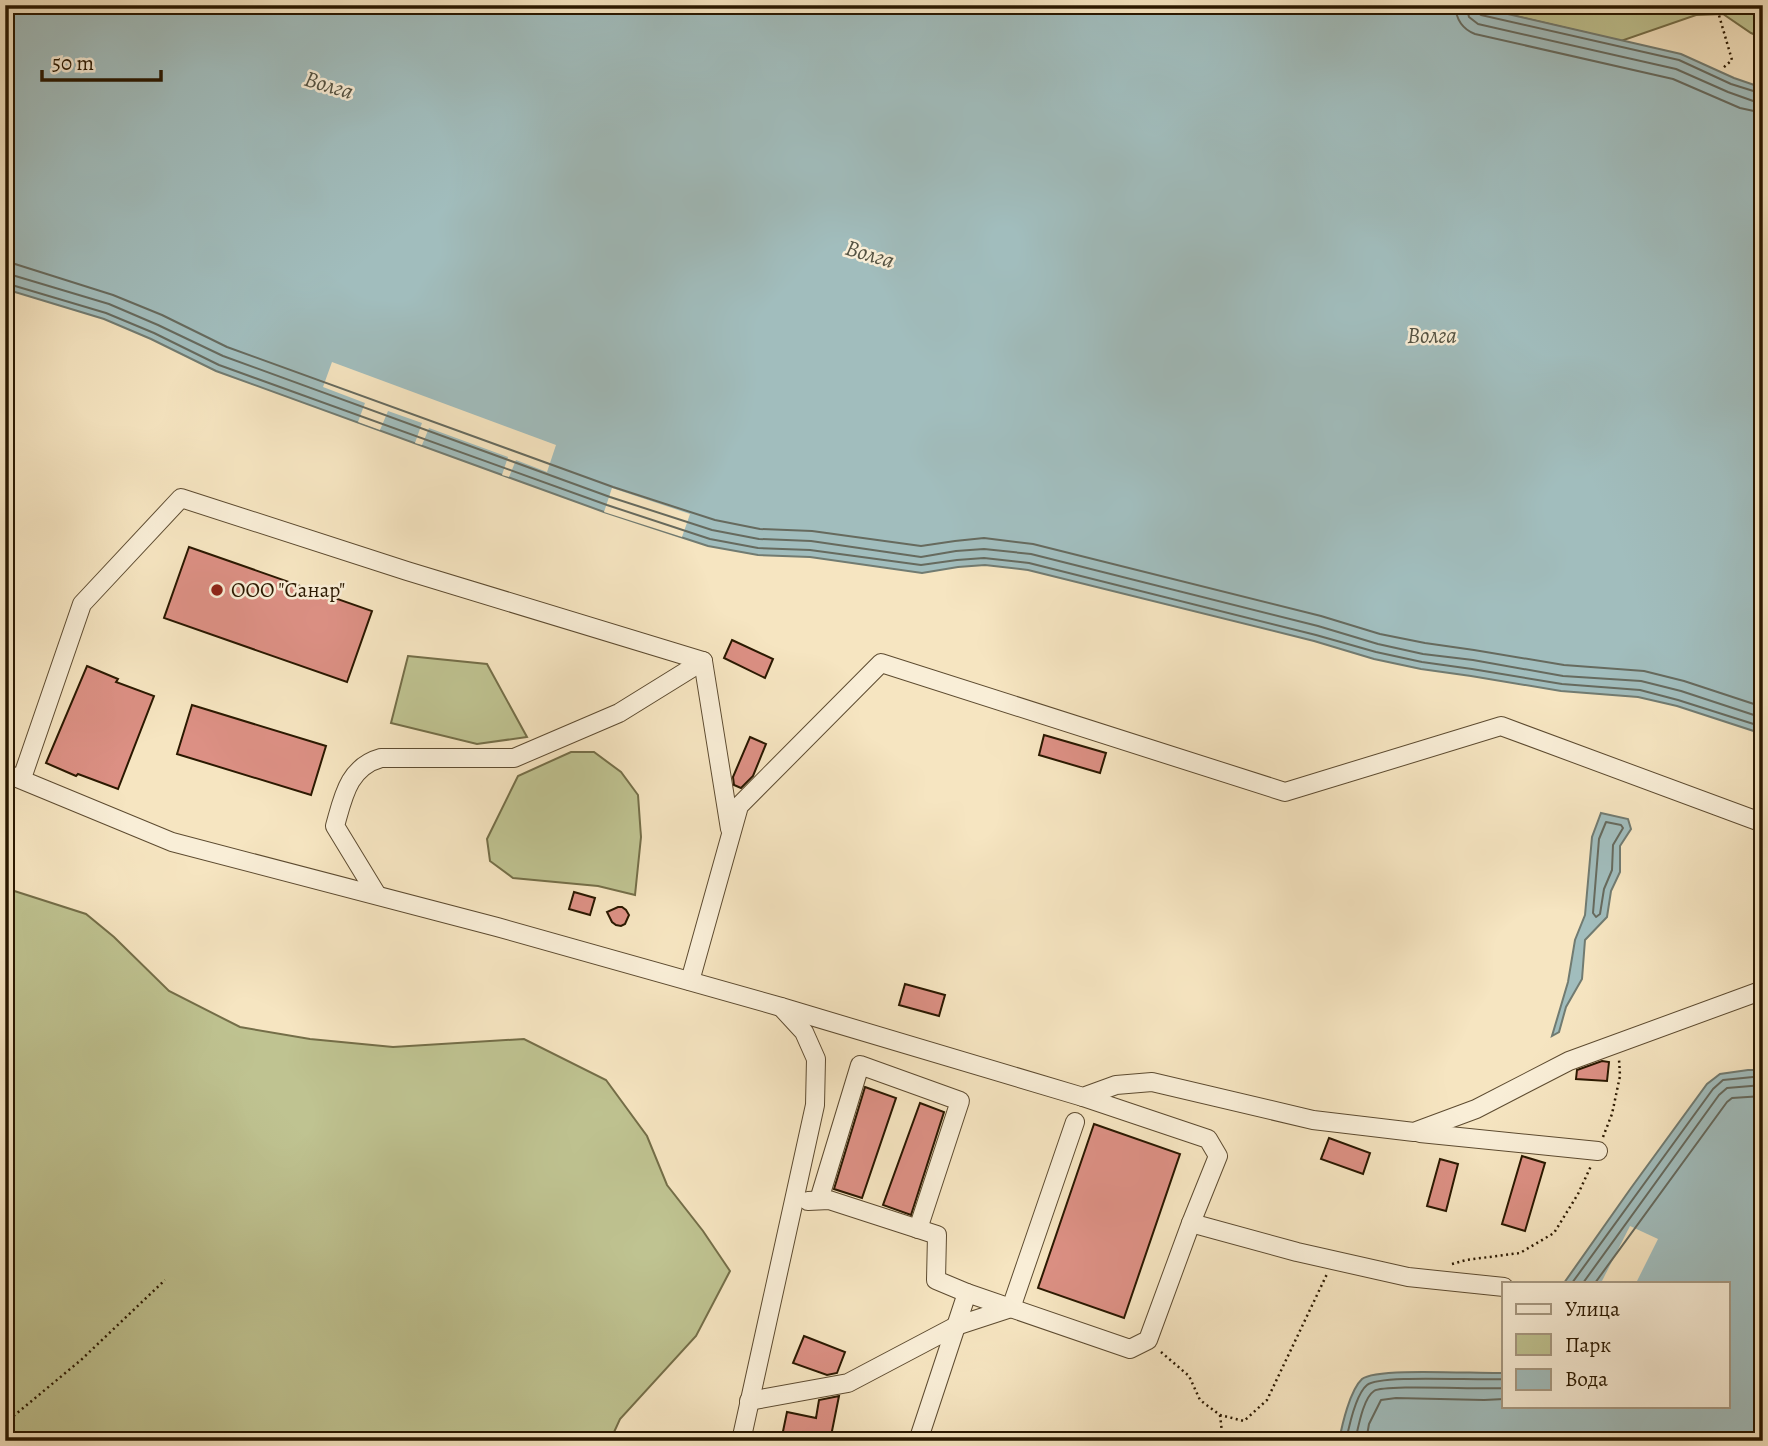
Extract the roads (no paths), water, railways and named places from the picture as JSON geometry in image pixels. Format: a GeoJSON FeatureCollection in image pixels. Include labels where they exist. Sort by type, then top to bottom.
{"type":"FeatureCollection","features":[{"type":"Feature","properties":{"kind":"street"},"geometry":{"type":"LineString","coordinates":[[704,661],[420,575],[181,498],[82,604],[13,776],[172,842],[690,981],[1083,1097],[1208,1139],[1218,1156],[1148,1340],[1130,1349],[936,1280],[937,1236],[830,1200],[794,1201]]}},
{"type":"Feature","properties":{"kind":"street"},"geometry":{"type":"LineString","coordinates":[[704,661],[731,836]]}},
{"type":"Feature","properties":{"kind":"street"},"geometry":{"type":"LineString","coordinates":[[377,895],[335,826],[347,785],[367,762],[380,758],[514,758],[619,713],[704,661]]}},
{"type":"Feature","properties":{"kind":"street"},"geometry":{"type":"LineString","coordinates":[[690,981],[739,806],[881,663],[1284,792],[1501,726],[1763,823]]}},
{"type":"Feature","properties":{"kind":"street"},"geometry":{"type":"LineString","coordinates":[[1414,1132],[1476,1109],[1569,1060],[1763,990]]}},
{"type":"Feature","properties":{"kind":"street"},"geometry":{"type":"LineString","coordinates":[[741,1441],[815,1105],[816,1059],[804,1032],[781,1007]]}},
{"type":"Feature","properties":{"kind":"street"},"geometry":{"type":"LineString","coordinates":[[819,1200],[860,1065],[960,1101],[918,1229]]}},
{"type":"Feature","properties":{"kind":"street"},"geometry":{"type":"LineString","coordinates":[[1083,1097],[1116,1085],[1152,1082],[1313,1120],[1598,1151]]}},
{"type":"Feature","properties":{"kind":"street"},"geometry":{"type":"LineString","coordinates":[[1011,1308],[1074,1122]]}},
{"type":"Feature","properties":{"kind":"street"},"geometry":{"type":"LineString","coordinates":[[1191,1223],[1408,1277],[1502,1287]]}},
{"type":"Feature","properties":{"kind":"street"},"geometry":{"type":"LineString","coordinates":[[918,1441],[967,1293]]}},
{"type":"Feature","properties":{"kind":"street"},"geometry":{"type":"LineString","coordinates":[[749,1401],[848,1382],[956,1326],[1011,1308]]}},
{"type":"Feature","properties":{"kind":"water","name":"Волга"},"geometry":{"type":"Polygon","coordinates":[[[5,5],[1469,5],[1681,54],[1763,88],[1763,734],[1677,706],[1638,697],[1561,691],[1374,659],[1314,641],[1028,570],[985,565],[922,573],[810,557],[758,555],[708,546],[604,512],[216,371],[104,319],[5,289],[5,5]]]}},
{"type":"Feature","properties":{"kind":"water"},"geometry":{"type":"Polygon","coordinates":[[[1601,813],[1628,819],[1631,829],[1620,846],[1620,872],[1611,891],[1607,917],[1585,940],[1582,979],[1566,1007],[1559,1032],[1552,1036],[1568,982],[1575,940],[1585,915],[1592,837],[1601,813]]]}},
{"type":"Feature","properties":{"kind":"water"},"geometry":{"type":"Polygon","coordinates":[[[1763,1070],[1763,1441],[1339,1441],[1347,1408],[1358,1384],[1371,1375],[1386,1373],[1502,1373],[1502,1408],[1730,1408],[1730,1282],[1565,1282],[1707,1084],[1720,1074],[1763,1070]]]}},
{"type":"Feature","properties":{"kind":"place","name":"ООО \"Санар\""},"geometry":{"type":"Point","coordinates":[217,590]}}]}
